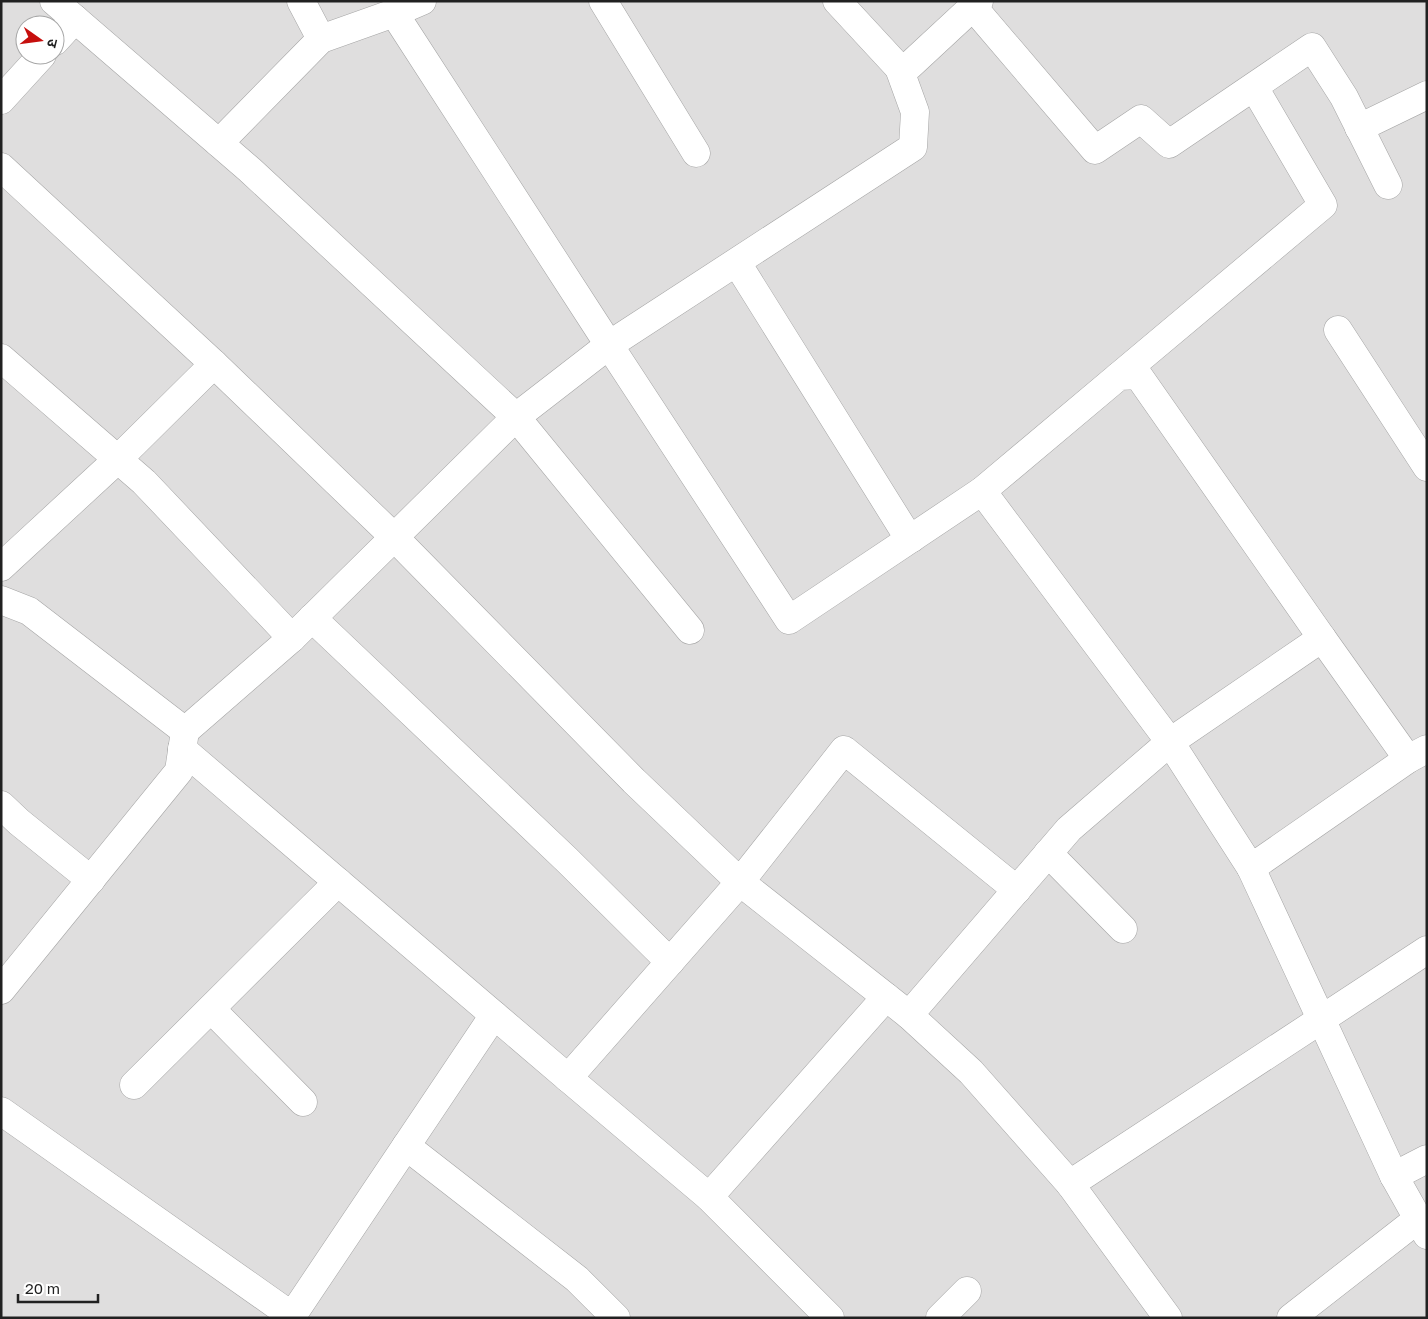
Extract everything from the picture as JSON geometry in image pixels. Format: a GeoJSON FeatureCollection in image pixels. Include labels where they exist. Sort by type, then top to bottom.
{"type":"FeatureCollection","features":[{"type":"Feature","properties":{"kind":"street"},"geometry":{"type":"LineString","coordinates":[[54,1],[257,177],[516,417],[690,630]]}},
{"type":"Feature","properties":{"kind":"street"},"geometry":{"type":"LineString","coordinates":[[301,1],[321,39]]}},
{"type":"Feature","properties":{"kind":"street"},"geometry":{"type":"LineString","coordinates":[[219,143],[321,39],[422,1]]}},
{"type":"Feature","properties":{"kind":"street"},"geometry":{"type":"LineString","coordinates":[[603,1],[696,153]]}},
{"type":"Feature","properties":{"kind":"street"},"geometry":{"type":"LineString","coordinates":[[1,990],[179,771],[183,740],[292,638],[516,417],[609,345],[913,147],[915,112],[899,68],[837,1]]}},
{"type":"Feature","properties":{"kind":"street"},"geometry":{"type":"LineString","coordinates":[[899,68],[909,66],[976,4],[1094,150],[1141,119],[1168,144],[1312,47],[1344,97],[1388,185]]}},
{"type":"Feature","properties":{"kind":"street"},"geometry":{"type":"LineString","coordinates":[[394,13],[789,620],[982,491],[1323,205],[1254,87]]}},
{"type":"Feature","properties":{"kind":"street"},"geometry":{"type":"LineString","coordinates":[[65,30],[75,19]]}},
{"type":"Feature","properties":{"kind":"street"},"geometry":{"type":"LineString","coordinates":[[1,100],[33,65]]}},
{"type":"Feature","properties":{"kind":"street"},"geometry":{"type":"LineString","coordinates":[[1359,128],[1427,95]]}},
{"type":"Feature","properties":{"kind":"street"},"geometry":{"type":"LineString","coordinates":[[1,168],[214,364],[394,538],[634,781],[740,882],[909,1015],[971,1072],[1070,1184],[1168,1318]]}},
{"type":"Feature","properties":{"kind":"street"},"geometry":{"type":"LineString","coordinates":[[737,263],[905,532],[912,538]]}},
{"type":"Feature","properties":{"kind":"street"},"geometry":{"type":"LineString","coordinates":[[1338,330],[1427,467]]}},
{"type":"Feature","properties":{"kind":"street"},"geometry":{"type":"LineString","coordinates":[[1,358],[144,482],[292,638]]}},
{"type":"Feature","properties":{"kind":"street"},"geometry":{"type":"LineString","coordinates":[[1,566],[118,459],[214,364]]}},
{"type":"Feature","properties":{"kind":"street"},"geometry":{"type":"LineString","coordinates":[[1119,376],[1138,375],[1322,638],[1417,754],[1251,868]]}},
{"type":"Feature","properties":{"kind":"street"},"geometry":{"type":"LineString","coordinates":[[982,491],[1170,742],[1251,868],[1394,1176],[1422,1227],[1309,1313]]}},
{"type":"Feature","properties":{"kind":"street"},"geometry":{"type":"LineString","coordinates":[[1,600],[29,611],[183,740],[338,882],[709,1197],[830,1318]]}},
{"type":"Feature","properties":{"kind":"street"},"geometry":{"type":"LineString","coordinates":[[312,618],[567,860],[670,962]]}},
{"type":"Feature","properties":{"kind":"street"},"geometry":{"type":"LineString","coordinates":[[909,1015],[1069,829],[1170,742],[1322,638]]}},
{"type":"Feature","properties":{"kind":"street"},"geometry":{"type":"LineString","coordinates":[[568,1078],[740,882],[844,750],[1017,890]]}},
{"type":"Feature","properties":{"kind":"street"},"geometry":{"type":"LineString","coordinates":[[1,805],[90,880]]}},
{"type":"Feature","properties":{"kind":"street"},"geometry":{"type":"LineString","coordinates":[[1048,853],[1123,929]]}},
{"type":"Feature","properties":{"kind":"street"},"geometry":{"type":"LineString","coordinates":[[134,1085],[338,882]]}},
{"type":"Feature","properties":{"kind":"street"},"geometry":{"type":"LineString","coordinates":[[1070,1184],[1320,1018],[1427,950]]}},
{"type":"Feature","properties":{"kind":"street"},"geometry":{"type":"LineString","coordinates":[[709,1197],[886,997]]}},
{"type":"Feature","properties":{"kind":"street"},"geometry":{"type":"LineString","coordinates":[[211,1009],[303,1102]]}},
{"type":"Feature","properties":{"kind":"street"},"geometry":{"type":"LineString","coordinates":[[1,1111],[293,1317],[494,1015]]}},
{"type":"Feature","properties":{"kind":"street"},"geometry":{"type":"LineString","coordinates":[[406,1146],[578,1279],[616,1318]]}},
{"type":"Feature","properties":{"kind":"street"},"geometry":{"type":"LineString","coordinates":[[1394,1176],[1427,1159]]}},
{"type":"Feature","properties":{"kind":"street"},"geometry":{"type":"LineString","coordinates":[[940,1318],[967,1291]]}},
{"type":"Feature","properties":{"kind":"shaded area"},"geometry":{"type":"Polygon","coordinates":[[[1,1],[1427,1],[1427,1318],[1,1318],[1,1]]]}}]}
